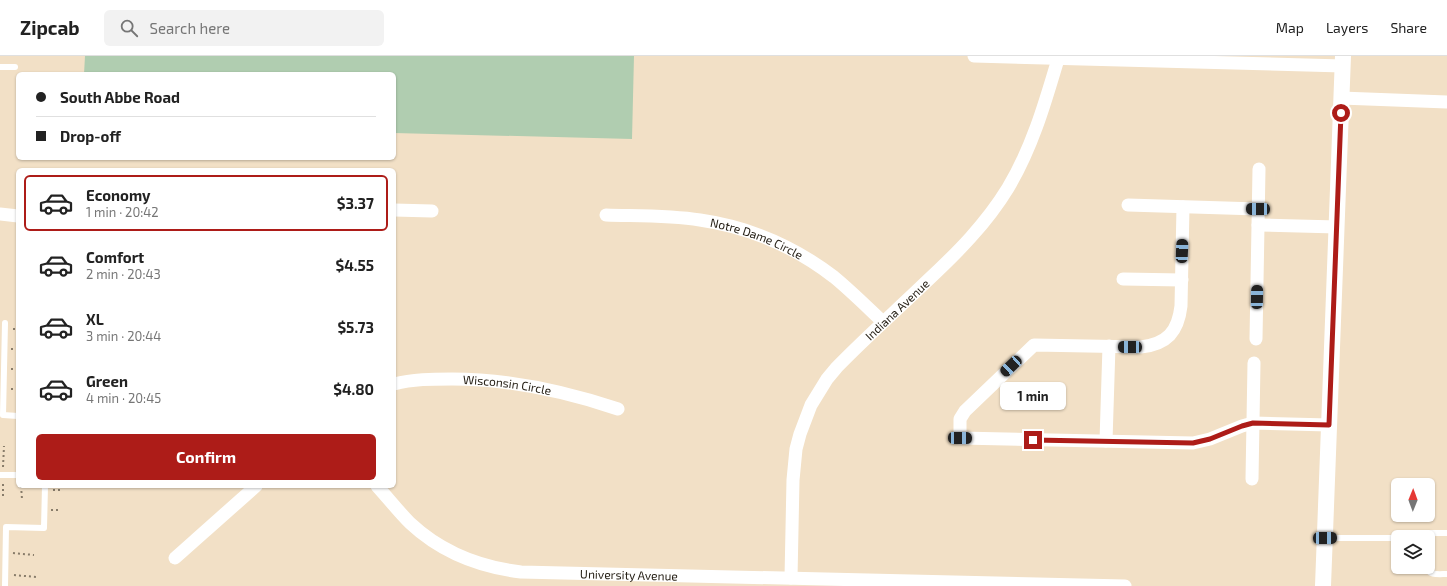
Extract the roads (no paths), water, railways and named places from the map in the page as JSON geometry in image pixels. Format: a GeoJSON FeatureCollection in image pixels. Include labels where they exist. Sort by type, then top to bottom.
{"type":"FeatureCollection","features":[{"type":"Feature","properties":{"kind":"street"},"geometry":{"type":"LineString","coordinates":[[974,56],[1058,59],[1343,61],[1323,586]]}},
{"type":"Feature","properties":{"kind":"street","name":"Indiana Avenue"},"geometry":{"type":"LineString","coordinates":[[791,578],[794,464],[800,434],[805,419],[819,392],[832,373],[972,236],[991,213],[1008,188],[1034,135],[1058,59]]}},
{"type":"Feature","properties":{"kind":"street"},"geometry":{"type":"LineString","coordinates":[[1342,98],[1447,102]]}},
{"type":"Feature","properties":{"kind":"street"},"geometry":{"type":"LineString","coordinates":[[1256,339],[1259,169]]}},
{"type":"Feature","properties":{"kind":"street"},"geometry":{"type":"LineString","coordinates":[[1128,205],[1258,209]]}},
{"type":"Feature","properties":{"kind":"street"},"geometry":{"type":"LineString","coordinates":[[1183,207],[1180,315],[1173,332],[1163,341],[1153,346],[1034,345],[965,411],[960,419],[960,438],[1193,443],[1210,439],[1253,423],[1329,425]]}},
{"type":"Feature","properties":{"kind":"street"},"geometry":{"type":"LineString","coordinates":[[396,210],[432,211]]}},
{"type":"Feature","properties":{"kind":"street"},"geometry":{"type":"LineString","coordinates":[[0,214],[16,216]]}},
{"type":"Feature","properties":{"kind":"street","name":"Notre Dame Circle"},"geometry":{"type":"LineString","coordinates":[[606,215],[699,220],[724,224],[770,240],[798,254],[834,278],[883,322]]}},
{"type":"Feature","properties":{"kind":"street"},"geometry":{"type":"LineString","coordinates":[[1258,226],[1337,227]]}},
{"type":"Feature","properties":{"kind":"street"},"geometry":{"type":"LineString","coordinates":[[1123,279],[1182,280]]}},
{"type":"Feature","properties":{"kind":"street"},"geometry":{"type":"LineString","coordinates":[[1106,441],[1109,346]]}},
{"type":"Feature","properties":{"kind":"street"},"geometry":{"type":"LineString","coordinates":[[1252,479],[1254,363]]}},
{"type":"Feature","properties":{"kind":"street","name":"Wisconsin Circle"},"geometry":{"type":"LineString","coordinates":[[396,384],[426,378],[510,382],[552,390],[592,400],[618,409]]}},
{"type":"Feature","properties":{"kind":"street"},"geometry":{"type":"LineString","coordinates":[[175,558],[254,488]]}},
{"type":"Feature","properties":{"kind":"street","name":"University Avenue"},"geometry":{"type":"LineString","coordinates":[[379,488],[410,522],[434,542],[461,556],[490,567],[521,572],[1125,586]]}},
{"type":"Feature","properties":{"kind":"lane"},"geometry":{"type":"LineString","coordinates":[[0,67],[15,67]]}},
{"type":"Feature","properties":{"kind":"lane"},"geometry":{"type":"LineString","coordinates":[[5,323],[3,415],[16,416]]}},
{"type":"Feature","properties":{"kind":"lane"},"geometry":{"type":"LineString","coordinates":[[0,475],[16,475]]}},
{"type":"Feature","properties":{"kind":"lane"},"geometry":{"type":"LineString","coordinates":[[4,586],[6,527],[44,528],[45,488]]}},
{"type":"Feature","properties":{"kind":"lane"},"geometry":{"type":"LineString","coordinates":[[1435,534],[1447,533]]}},
{"type":"Feature","properties":{"kind":"lane"},"geometry":{"type":"LineString","coordinates":[[1325,538],[1391,538]]}},
{"type":"Feature","properties":{"kind":"lane"},"geometry":{"type":"LineString","coordinates":[[1435,574],[1447,574]]}}]}
